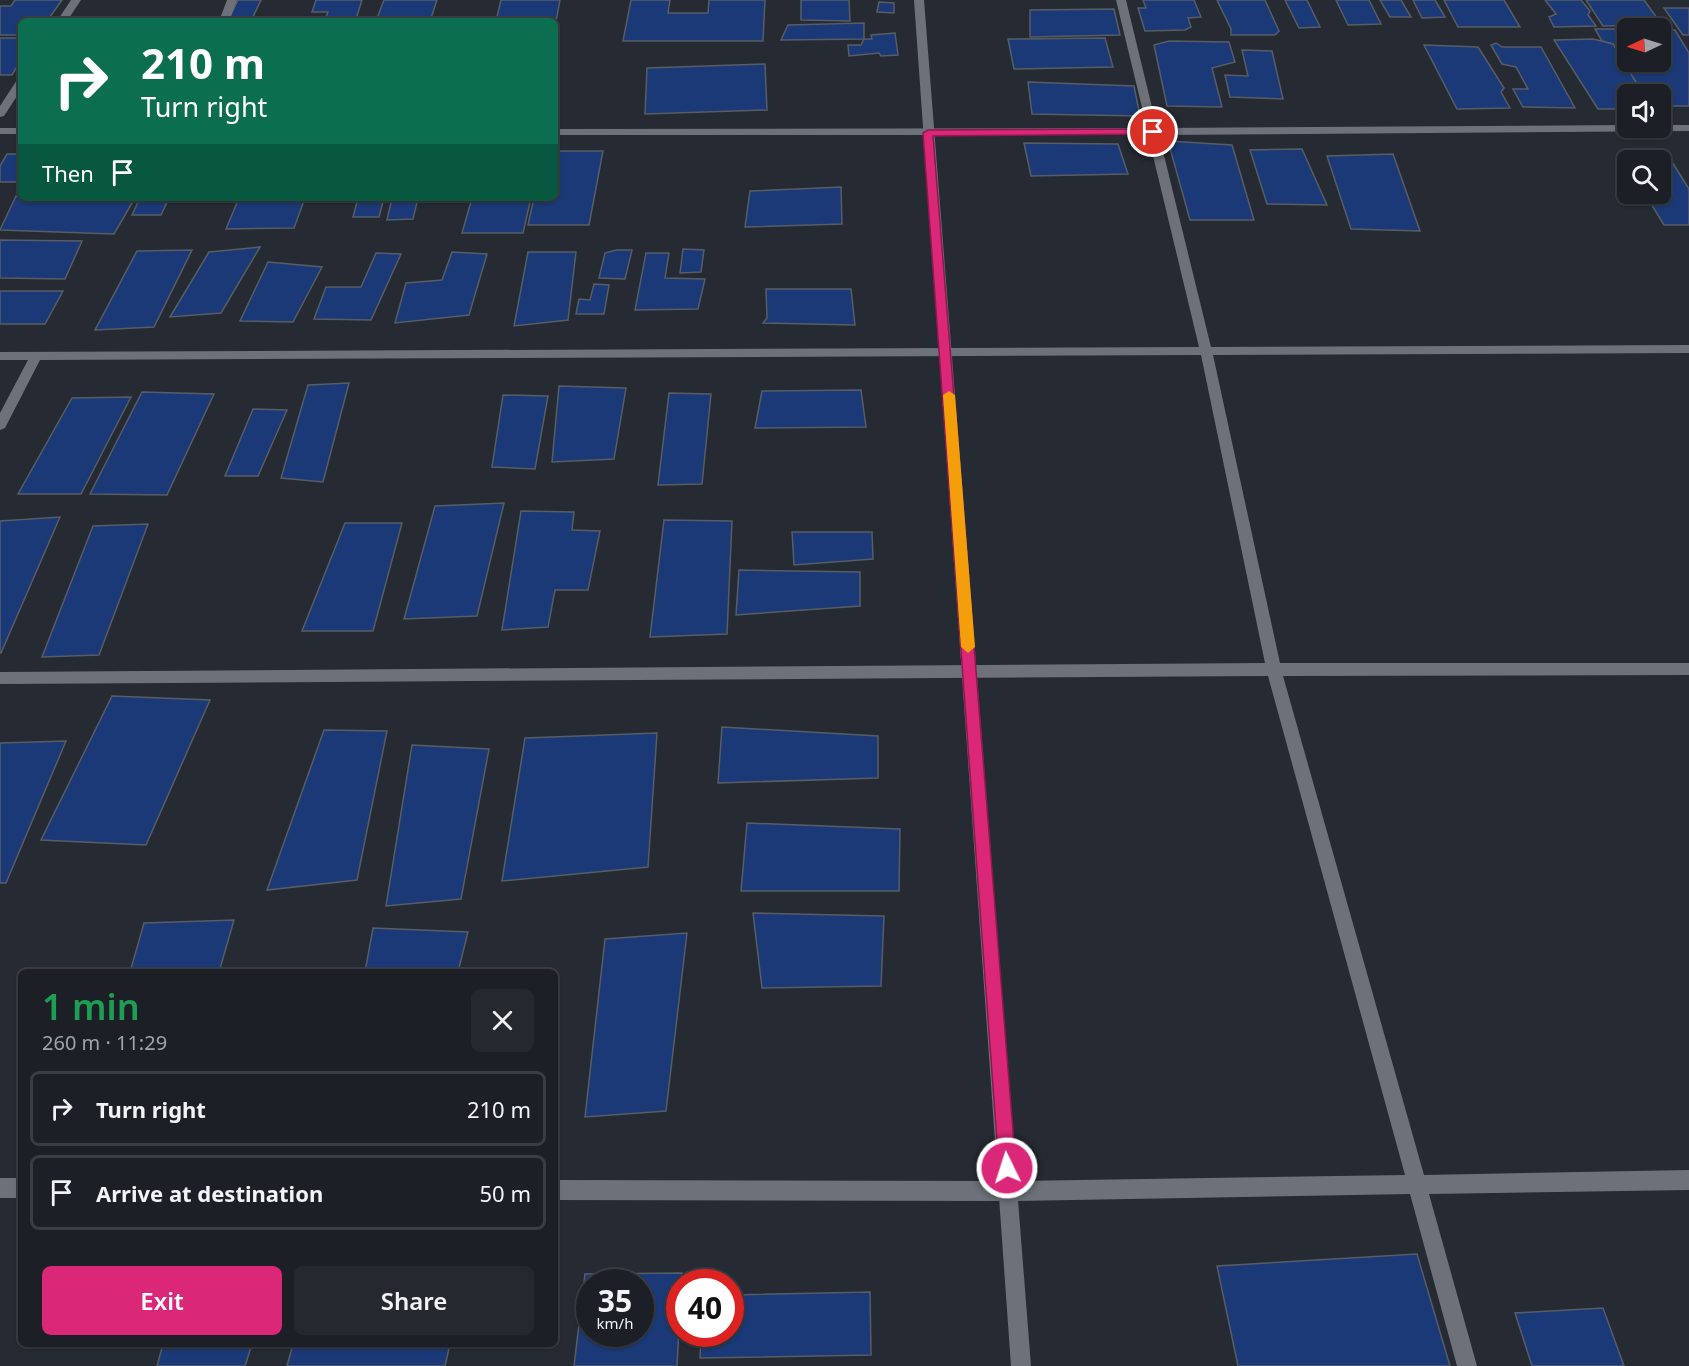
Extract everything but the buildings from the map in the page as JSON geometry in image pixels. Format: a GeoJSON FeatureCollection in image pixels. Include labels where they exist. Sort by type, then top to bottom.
{"type":"FeatureCollection","features":[{"type":"Feature","properties":{"kind":"street"},"geometry":{"type":"LineString","coordinates":[[64,18],[76,0]]}},
{"type":"Feature","properties":{"kind":"street"},"geometry":{"type":"LineString","coordinates":[[225,18],[232,0]]}},
{"type":"Feature","properties":{"kind":"street"},"geometry":{"type":"LineString","coordinates":[[919,0],[1021,1366]]}},
{"type":"Feature","properties":{"kind":"street"},"geometry":{"type":"LineString","coordinates":[[1121,0],[1206,351],[1274,669],[1467,1366]]}},
{"type":"Feature","properties":{"kind":"street"},"geometry":{"type":"LineString","coordinates":[[0,114],[18,87]]}},
{"type":"Feature","properties":{"kind":"street"},"geometry":{"type":"LineString","coordinates":[[558,132],[928,133],[1689,128]]}},
{"type":"Feature","properties":{"kind":"street"},"geometry":{"type":"LineString","coordinates":[[0,131],[18,131]]}},
{"type":"Feature","properties":{"kind":"street"},"geometry":{"type":"LineString","coordinates":[[0,356],[1689,349]]}},
{"type":"Feature","properties":{"kind":"street"},"geometry":{"type":"LineString","coordinates":[[0,425],[37,356]]}},
{"type":"Feature","properties":{"kind":"street"},"geometry":{"type":"LineString","coordinates":[[0,678],[969,670],[1689,669]]}},
{"type":"Feature","properties":{"kind":"street"},"geometry":{"type":"LineString","coordinates":[[558,1190],[1009,1191],[1689,1180]]}},
{"type":"Feature","properties":{"kind":"street"},"geometry":{"type":"LineString","coordinates":[[0,1188],[18,1188]]}},
{"type":"Feature","properties":{"kind":"slow traffic"},"geometry":{"type":"LineString","coordinates":[[949,395],[968,647]]}},
{"type":"Feature","properties":{"kind":"route"},"geometry":{"type":"LineString","coordinates":[[1007,1168],[928,133],[1153,132]]}}]}
